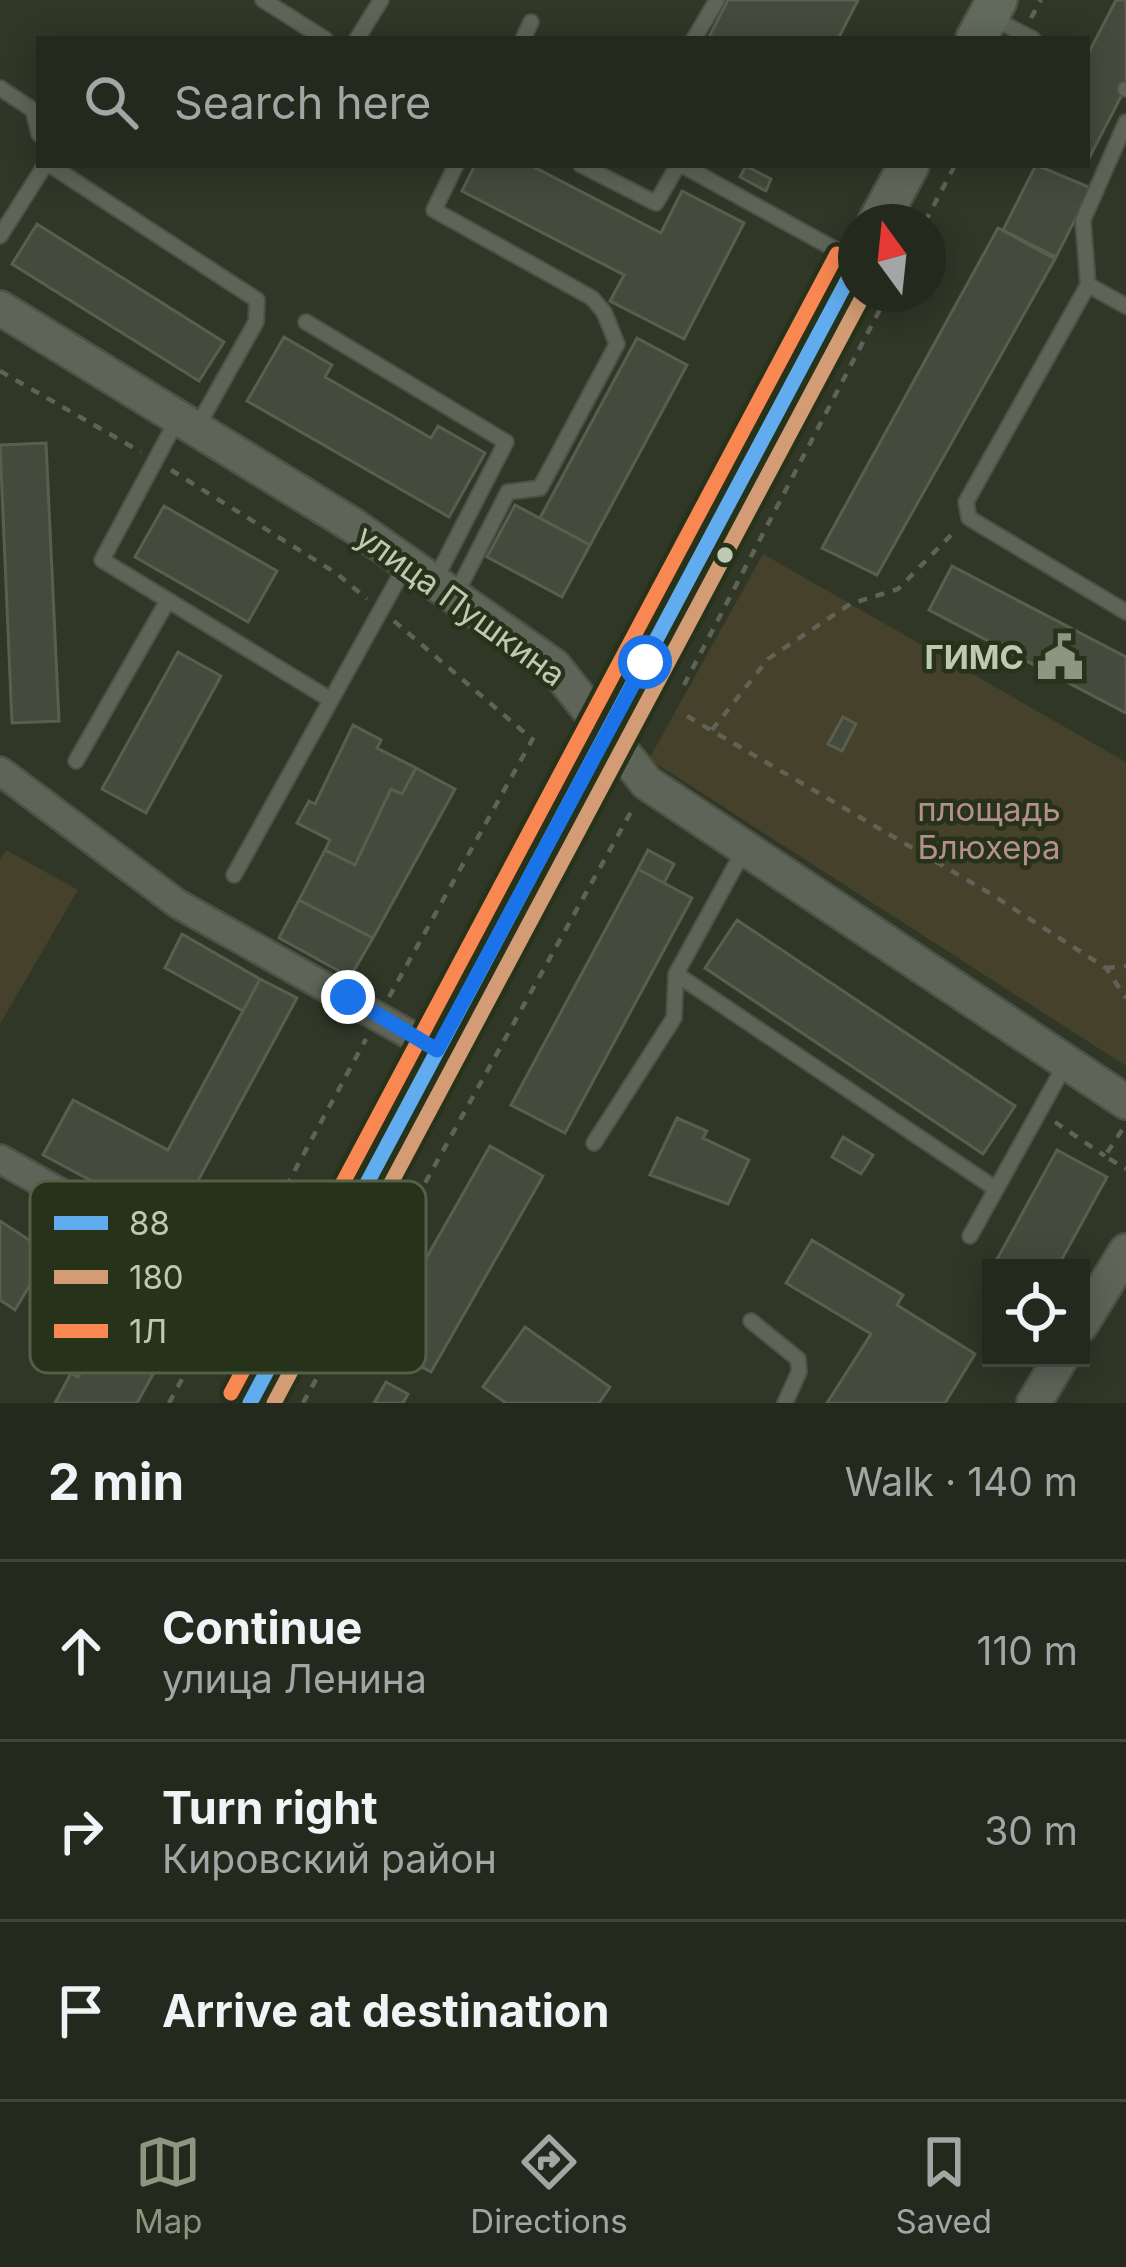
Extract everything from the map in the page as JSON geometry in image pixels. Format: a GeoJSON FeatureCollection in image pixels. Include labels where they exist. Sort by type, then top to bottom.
{"type":"FeatureCollection","features":[{"type":"Feature","properties":{"kind":"main road"},"geometry":{"type":"LineString","coordinates":[[888,204],[907,168]]}},
{"type":"Feature","properties":{"kind":"main road"},"geometry":{"type":"LineString","coordinates":[[368,1181],[838,296]]}},
{"type":"Feature","properties":{"kind":"main road"},"geometry":{"type":"LineString","coordinates":[[250,1403],[266,1373]]}},
{"type":"Feature","properties":{"kind":"street","name":"улица Пушкина"},"geometry":{"type":"LineString","coordinates":[[0,308],[432,580],[554,666],[647,783],[1068,1060],[1124,1116]]}},
{"type":"Feature","properties":{"kind":"street"},"geometry":{"type":"LineString","coordinates":[[0,771],[178,904],[437,1050]]}},
{"type":"Feature","properties":{"kind":"street"},"geometry":{"type":"LineString","coordinates":[[0,1159],[39,1181]]}},
{"type":"Feature","properties":{"kind":"street"},"geometry":{"type":"LineString","coordinates":[[1090,1310],[1126,1251]]}},
{"type":"Feature","properties":{"kind":"street"},"geometry":{"type":"LineString","coordinates":[[1034,1403],[1056,1367]]}},
{"type":"Feature","properties":{"kind":"lane"},"geometry":{"type":"LineString","coordinates":[[262,0],[320,36]]}},
{"type":"Feature","properties":{"kind":"lane"},"geometry":{"type":"LineString","coordinates":[[359,36],[381,0]]}},
{"type":"Feature","properties":{"kind":"lane"},"geometry":{"type":"LineString","coordinates":[[696,36],[717,0]]}},
{"type":"Feature","properties":{"kind":"lane"},"geometry":{"type":"LineString","coordinates":[[987,18],[1026,36]]}},
{"type":"Feature","properties":{"kind":"lane"},"geometry":{"type":"LineString","coordinates":[[524,36],[531,22]]}},
{"type":"Feature","properties":{"kind":"lane"},"geometry":{"type":"LineString","coordinates":[[0,88],[33,110],[36,122]]}},
{"type":"Feature","properties":{"kind":"lane"},"geometry":{"type":"LineString","coordinates":[[1126,122],[1084,220],[1088,285],[966,502],[969,518],[1126,613]]}},
{"type":"Feature","properties":{"kind":"lane"},"geometry":{"type":"LineString","coordinates":[[0,236],[45,168]]}},
{"type":"Feature","properties":{"kind":"lane"},"geometry":{"type":"LineString","coordinates":[[52,168],[257,300],[256,322],[187,424],[154,460],[100,557],[331,700]]}},
{"type":"Feature","properties":{"kind":"lane"},"geometry":{"type":"LineString","coordinates":[[234,875],[380,610],[432,580],[508,492],[540,488],[617,344],[604,312],[592,298],[434,210],[455,168]]}},
{"type":"Feature","properties":{"kind":"lane"},"geometry":{"type":"LineString","coordinates":[[586,168],[656,203],[678,168]]}},
{"type":"Feature","properties":{"kind":"lane"},"geometry":{"type":"LineString","coordinates":[[685,168],[838,252]]}},
{"type":"Feature","properties":{"kind":"lane"},"geometry":{"type":"LineString","coordinates":[[1088,285],[1126,306]]}},
{"type":"Feature","properties":{"kind":"lane"},"geometry":{"type":"LineString","coordinates":[[306,322],[506,442],[432,580]]}},
{"type":"Feature","properties":{"kind":"lane"},"geometry":{"type":"LineString","coordinates":[[76,761],[168,601]]}},
{"type":"Feature","properties":{"kind":"lane"},"geometry":{"type":"LineString","coordinates":[[594,1143],[674,1018],[676,974],[744,850]]}},
{"type":"Feature","properties":{"kind":"lane"},"geometry":{"type":"LineString","coordinates":[[676,974],[996,1189]]}},
{"type":"Feature","properties":{"kind":"lane"},"geometry":{"type":"LineString","coordinates":[[970,1236],[1068,1060]]}},
{"type":"Feature","properties":{"kind":"lane"},"geometry":{"type":"LineString","coordinates":[[751,1321],[798,1359],[800,1372],[785,1403]]}},
{"type":"Feature","properties":{"kind":"path"},"geometry":{"type":"LineString","coordinates":[[934,204],[953,168]]}},
{"type":"Feature","properties":{"kind":"path"},"geometry":{"type":"LineString","coordinates":[[684,685],[879,312]]}},
{"type":"Feature","properties":{"kind":"path"},"geometry":{"type":"LineString","coordinates":[[0,371],[336,573],[534,736],[289,1181]]}},
{"type":"Feature","properties":{"kind":"path"},"geometry":{"type":"LineString","coordinates":[[712,730],[768,659],[850,604],[898,589],[969,518]]}},
{"type":"Feature","properties":{"kind":"path"},"geometry":{"type":"LineString","coordinates":[[687,716],[879,824],[1106,968],[1126,998]]}},
{"type":"Feature","properties":{"kind":"path"},"geometry":{"type":"LineString","coordinates":[[426,1181],[635,803]]}},
{"type":"Feature","properties":{"kind":"path"},"geometry":{"type":"LineString","coordinates":[[1106,968],[1126,966]]}},
{"type":"Feature","properties":{"kind":"path"},"geometry":{"type":"LineString","coordinates":[[1039,1112],[1126,1169]]}},
{"type":"Feature","properties":{"kind":"path"},"geometry":{"type":"LineString","coordinates":[[1105,1156],[1124,1116]]}},
{"type":"Feature","properties":{"kind":"path"},"geometry":{"type":"LineString","coordinates":[[169,1403],[185,1373]]}},
{"type":"Feature","properties":{"kind":"path"},"geometry":{"type":"LineString","coordinates":[[303,1403],[320,1373]]}},
{"type":"Feature","properties":{"kind":"green space","name":"площадь Блюхера"},"geometry":{"type":"Polygon","coordinates":[[[763,554],[1126,762],[1126,1066],[649,759],[763,554]]]}},
{"type":"Feature","properties":{"kind":"green space"},"geometry":{"type":"Polygon","coordinates":[[[6,850],[78,890],[0,1024],[0,860],[6,850]]]}},
{"type":"Feature","properties":{"kind":"building"},"geometry":{"type":"Polygon","coordinates":[[[728,0],[858,0],[840,36],[710,36],[728,0]]]}},
{"type":"Feature","properties":{"kind":"building"},"geometry":{"type":"Polygon","coordinates":[[[1116,0],[1126,0],[1126,87],[1090,156],[1090,50],[1116,0]]]}},
{"type":"Feature","properties":{"kind":"building"},"geometry":{"type":"Polygon","coordinates":[[[474,168],[536,168],[661,233],[682,191],[744,223],[684,339],[610,301],[624,275],[462,191],[474,168]]]}},
{"type":"Feature","properties":{"kind":"building"},"geometry":{"type":"Polygon","coordinates":[[[750,168],[771,179],[766,191],[740,177],[750,168]]]}},
{"type":"Feature","properties":{"kind":"building"},"geometry":{"type":"Polygon","coordinates":[[[1034,168],[1091,188],[1056,257],[1003,230],[1034,168]]]}},
{"type":"Feature","properties":{"kind":"building"},"geometry":{"type":"Polygon","coordinates":[[[37,224],[224,342],[199,381],[12,264],[37,224]]]}},
{"type":"Feature","properties":{"kind":"building"},"geometry":{"type":"Polygon","coordinates":[[[998,228],[1055,259],[877,575],[822,548],[998,228]]]}},
{"type":"Feature","properties":{"kind":"building"},"geometry":{"type":"Polygon","coordinates":[[[284,337],[332,365],[325,377],[431,438],[438,426],[485,453],[449,517],[247,401],[284,337]]]}},
{"type":"Feature","properties":{"kind":"building"},"geometry":{"type":"Polygon","coordinates":[[[637,338],[687,365],[590,545],[540,518],[637,338]]]}},
{"type":"Feature","properties":{"kind":"building"},"geometry":{"type":"Polygon","coordinates":[[[46,443],[59,721],[12,723],[0,445],[46,443]]]}},
{"type":"Feature","properties":{"kind":"building"},"geometry":{"type":"Polygon","coordinates":[[[515,505],[590,545],[562,597],[487,557],[515,505]]]}},
{"type":"Feature","properties":{"kind":"building"},"geometry":{"type":"Polygon","coordinates":[[[164,506],[277,571],[248,622],[135,557],[164,506]]]}},
{"type":"Feature","properties":{"kind":"building"},"geometry":{"type":"Polygon","coordinates":[[[952,566],[1126,657],[1126,713],[929,610],[952,566]]]}},
{"type":"Feature","properties":{"kind":"building"},"geometry":{"type":"Polygon","coordinates":[[[178,652],[221,676],[146,813],[102,789],[178,652]]]}},
{"type":"Feature","properties":{"kind":"building"},"geometry":{"type":"Polygon","coordinates":[[[843,717],[856,724],[842,751],[828,744],[843,717]]]}},
{"type":"Feature","properties":{"kind":"building"},"geometry":{"type":"Polygon","coordinates":[[[353,725],[381,740],[377,748],[416,768],[402,794],[391,789],[355,865],[325,850],[330,840],[297,823],[309,801],[315,804],[353,725]]]}},
{"type":"Feature","properties":{"kind":"building"},"geometry":{"type":"Polygon","coordinates":[[[416,768],[455,789],[373,938],[299,900],[325,850],[355,865],[391,789],[402,794],[416,768]]]}},
{"type":"Feature","properties":{"kind":"building"},"geometry":{"type":"Polygon","coordinates":[[[648,850],[674,864],[664,883],[638,869],[648,850]]]}},
{"type":"Feature","properties":{"kind":"building"},"geometry":{"type":"Polygon","coordinates":[[[638,869],[692,898],[565,1133],[511,1105],[638,869]]]}},
{"type":"Feature","properties":{"kind":"building"},"geometry":{"type":"Polygon","coordinates":[[[299,900],[373,938],[350,977],[279,938],[299,900]]]}},
{"type":"Feature","properties":{"kind":"building"},"geometry":{"type":"Polygon","coordinates":[[[737,920],[1015,1106],[983,1154],[705,968],[737,920]]]}},
{"type":"Feature","properties":{"kind":"building"},"geometry":{"type":"Polygon","coordinates":[[[182,934],[260,979],[243,1011],[165,968],[182,934]]]}},
{"type":"Feature","properties":{"kind":"building"},"geometry":{"type":"Polygon","coordinates":[[[260,979],[297,998],[198,1181],[92,1181],[43,1155],[73,1100],[168,1150],[260,979]]]}},
{"type":"Feature","properties":{"kind":"building"},"geometry":{"type":"Polygon","coordinates":[[[677,1118],[707,1131],[703,1138],[749,1160],[728,1204],[650,1175],[677,1118]]]}},
{"type":"Feature","properties":{"kind":"building"},"geometry":{"type":"Polygon","coordinates":[[[843,1137],[873,1155],[861,1174],[832,1157],[843,1137]]]}},
{"type":"Feature","properties":{"kind":"building"},"geometry":{"type":"Polygon","coordinates":[[[490,1146],[543,1176],[431,1372],[426,1369],[426,1259],[490,1146]]]}},
{"type":"Feature","properties":{"kind":"building"},"geometry":{"type":"Polygon","coordinates":[[[1057,1150],[1107,1177],[1062,1259],[997,1259],[1057,1150]]]}},
{"type":"Feature","properties":{"kind":"building"},"geometry":{"type":"Polygon","coordinates":[[[0,1221],[30,1241],[30,1285],[15,1310],[0,1300],[0,1221]]]}},
{"type":"Feature","properties":{"kind":"building"},"geometry":{"type":"Polygon","coordinates":[[[812,1240],[903,1295],[897,1305],[975,1354],[945,1403],[827,1403],[871,1334],[786,1283],[812,1240]]]}},
{"type":"Feature","properties":{"kind":"building"},"geometry":{"type":"Polygon","coordinates":[[[525,1327],[610,1387],[599,1403],[506,1403],[483,1387],[525,1327]]]}},
{"type":"Feature","properties":{"kind":"building"},"geometry":{"type":"Polygon","coordinates":[[[71,1373],[78,1377],[80,1373],[154,1373],[137,1403],[55,1403],[71,1373]]]}},
{"type":"Feature","properties":{"kind":"building"},"geometry":{"type":"Polygon","coordinates":[[[386,1382],[408,1394],[403,1403],[374,1403],[386,1382]]]}},
{"type":"Feature","properties":{"kind":"transit line","name":"1Л"},"geometry":{"type":"LineString","coordinates":[[344,1181],[837,254]]}},
{"type":"Feature","properties":{"kind":"transit line","name":"88"},"geometry":{"type":"LineString","coordinates":[[368,1181],[838,298]]}},
{"type":"Feature","properties":{"kind":"transit line","name":"180"},"geometry":{"type":"LineString","coordinates":[[392,1181],[854,312]]}},
{"type":"Feature","properties":{"kind":"transit line","name":"1Л"},"geometry":{"type":"LineString","coordinates":[[231,1393],[242,1373]]}},
{"type":"Feature","properties":{"kind":"transit line","name":"88"},"geometry":{"type":"LineString","coordinates":[[250,1403],[266,1373]]}},
{"type":"Feature","properties":{"kind":"transit line","name":"180"},"geometry":{"type":"LineString","coordinates":[[274,1403],[290,1373]]}},
{"type":"Feature","properties":{"kind":"place","name":"ГИМС"},"geometry":{"type":"Point","coordinates":[1060,657]}},
{"type":"Feature","properties":{"kind":"route"},"geometry":{"type":"LineString","coordinates":[[348,997],[437,1050],[645,662]]}}]}
